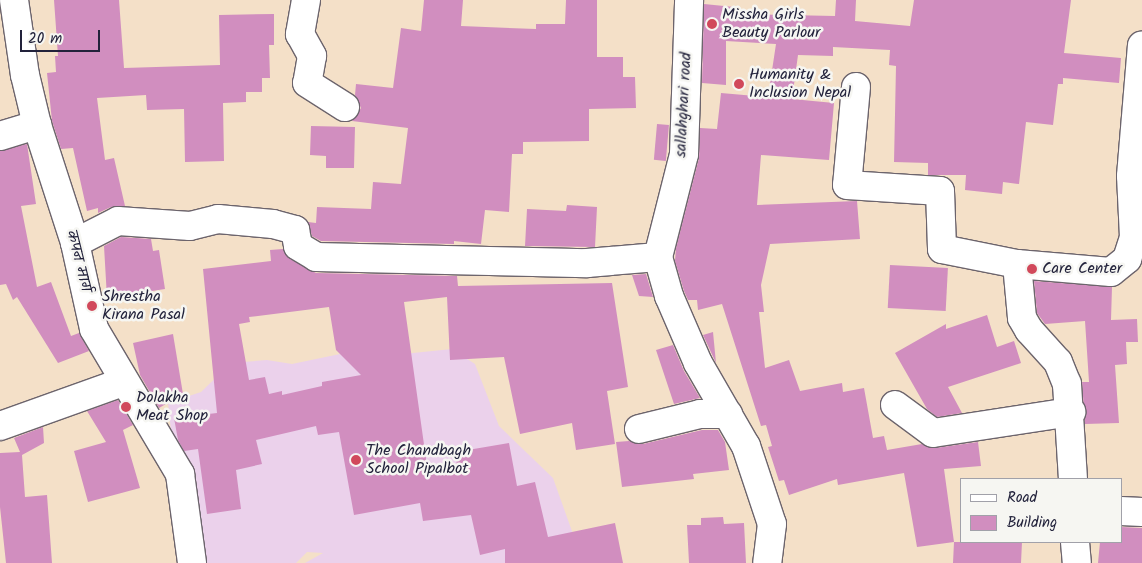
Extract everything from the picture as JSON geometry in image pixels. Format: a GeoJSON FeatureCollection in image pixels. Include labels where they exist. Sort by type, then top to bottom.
{"type":"FeatureCollection","features":[{"type":"Feature","properties":{"kind":"street","name":"कपन मार्ग"},"geometry":{"type":"LineString","coordinates":[[14,0],[37,125],[75,243],[94,329],[180,474],[192,563]]}},
{"type":"Feature","properties":{"kind":"street"},"geometry":{"type":"LineString","coordinates":[[306,0],[300,34],[312,56],[307,83],[345,107]]}},
{"type":"Feature","properties":{"kind":"street","name":"sallahghari road"},"geometry":{"type":"LineString","coordinates":[[658,257],[684,154],[689,0]]}},
{"type":"Feature","properties":{"kind":"street"},"geometry":{"type":"LineString","coordinates":[[856,87],[847,185],[940,191],[942,250],[1018,264],[1111,272],[1132,250],[1134,237],[1131,176],[1142,45]]}},
{"type":"Feature","properties":{"kind":"street"},"geometry":{"type":"LineString","coordinates":[[0,136],[37,125]]}},
{"type":"Feature","properties":{"kind":"street"},"geometry":{"type":"LineString","coordinates":[[75,243],[118,221],[190,226],[218,219],[274,224],[295,230],[298,246],[316,257],[498,259],[587,263],[658,257],[669,296],[698,363],[746,446],[772,524],[767,563]]}},
{"type":"Feature","properties":{"kind":"street"},"geometry":{"type":"LineString","coordinates":[[1018,264],[1022,318],[1029,330],[1058,362],[1067,384],[1071,412],[1072,478]]}},
{"type":"Feature","properties":{"kind":"street"},"geometry":{"type":"LineString","coordinates":[[0,426],[124,382]]}},
{"type":"Feature","properties":{"kind":"street"},"geometry":{"type":"LineString","coordinates":[[895,405],[933,433],[1071,412]]}},
{"type":"Feature","properties":{"kind":"street"},"geometry":{"type":"LineString","coordinates":[[639,429],[693,416],[728,414]]}},
{"type":"Feature","properties":{"kind":"street"},"geometry":{"type":"LineString","coordinates":[[1122,511],[1142,512]]}},
{"type":"Feature","properties":{"kind":"street"},"geometry":{"type":"LineString","coordinates":[[1076,543],[1077,563]]}},
{"type":"Feature","properties":{"kind":"shaded area","name":"The Chandbagh School Pipalbot"},"geometry":{"type":"Polygon","coordinates":[[[452,349],[475,364],[499,426],[553,478],[573,534],[574,563],[305,563],[323,553],[307,552],[296,563],[185,563],[168,403],[201,392],[231,363],[267,360],[292,364],[340,354],[364,358],[452,349]]]}},
{"type":"Feature","properties":{"kind":"building"},"geometry":{"type":"Polygon","coordinates":[[[54,0],[119,0],[124,68],[220,65],[219,15],[274,14],[274,45],[269,45],[270,78],[262,78],[262,92],[246,92],[246,102],[223,103],[224,161],[185,162],[184,109],[147,110],[146,95],[97,98],[105,160],[114,158],[125,206],[111,207],[98,213],[98,208],[87,211],[73,148],[61,149],[52,121],[47,73],[56,72],[55,56],[58,56],[54,0]]]}},
{"type":"Feature","properties":{"kind":"building"},"geometry":{"type":"Polygon","coordinates":[[[424,0],[463,0],[461,26],[536,29],[536,24],[565,24],[566,0],[597,0],[597,57],[623,57],[623,77],[635,77],[636,108],[589,109],[589,141],[523,142],[523,154],[512,154],[509,212],[485,210],[481,244],[454,241],[454,244],[321,241],[312,236],[308,222],[316,223],[317,207],[371,209],[373,182],[401,184],[408,128],[352,121],[361,108],[355,95],[356,84],[393,88],[401,28],[421,31],[424,0]]]}},
{"type":"Feature","properties":{"kind":"building"},"geometry":{"type":"Polygon","coordinates":[[[836,0],[856,0],[855,21],[910,26],[914,0],[1071,0],[1064,53],[1121,58],[1119,83],[1063,78],[1063,84],[1058,84],[1053,125],[1026,122],[1019,184],[1003,182],[1002,194],[965,190],[966,175],[928,175],[928,163],[894,162],[896,66],[889,65],[890,50],[833,47],[833,56],[798,55],[792,99],[834,103],[829,160],[761,155],[757,205],[857,201],[860,239],[770,244],[761,285],[764,312],[759,312],[765,368],[789,360],[800,391],[842,383],[843,392],[864,388],[873,438],[884,436],[887,450],[922,444],[935,448],[978,442],[981,466],[944,469],[954,542],[917,547],[904,473],[838,485],[837,479],[789,495],[784,480],[779,481],[768,447],[772,446],[766,425],[761,426],[722,304],[698,310],[697,300],[688,300],[675,261],[676,248],[699,158],[700,128],[717,129],[721,93],[768,97],[776,44],[726,41],[726,85],[702,83],[704,4],[734,7],[734,14],[835,16],[836,0]]]}},
{"type":"Feature","properties":{"kind":"building"},"geometry":{"type":"Polygon","coordinates":[[[657,124],[669,125],[666,161],[654,160],[657,124]]]}},
{"type":"Feature","properties":{"kind":"building"},"geometry":{"type":"Polygon","coordinates":[[[311,126],[355,127],[354,168],[326,168],[326,156],[310,155],[311,126]]]}},
{"type":"Feature","properties":{"kind":"building"},"geometry":{"type":"Polygon","coordinates":[[[27,144],[36,204],[21,206],[37,287],[51,282],[71,336],[79,333],[89,351],[58,363],[17,297],[13,300],[6,284],[0,285],[0,151],[27,144]]]}},
{"type":"Feature","properties":{"kind":"building"},"geometry":{"type":"Polygon","coordinates":[[[567,205],[597,207],[595,247],[525,246],[527,209],[566,211],[567,205]]]}},
{"type":"Feature","properties":{"kind":"building"},"geometry":{"type":"Polygon","coordinates":[[[121,237],[151,239],[153,251],[159,250],[165,289],[107,298],[104,246],[121,237]]]}},
{"type":"Feature","properties":{"kind":"building"},"geometry":{"type":"Polygon","coordinates":[[[283,249],[290,259],[316,273],[457,276],[458,286],[612,283],[628,387],[607,391],[615,444],[576,450],[572,423],[520,434],[504,357],[450,360],[447,297],[404,302],[428,473],[457,470],[456,452],[509,443],[517,486],[535,482],[548,537],[615,523],[623,563],[505,563],[505,549],[480,555],[471,515],[423,521],[420,503],[354,515],[339,432],[318,435],[316,426],[256,440],[262,464],[236,470],[241,509],[207,514],[198,449],[184,451],[178,440],[174,418],[217,413],[203,269],[271,261],[270,250],[283,249]],[[329,307],[249,317],[250,322],[239,324],[249,380],[265,377],[269,394],[282,391],[282,395],[322,386],[322,382],[361,375],[336,350],[329,307]]]}},
{"type":"Feature","properties":{"kind":"building"},"geometry":{"type":"Polygon","coordinates":[[[890,265],[948,268],[946,311],[888,308],[890,265]]]}},
{"type":"Feature","properties":{"kind":"building"},"geometry":{"type":"Polygon","coordinates":[[[646,274],[653,297],[639,296],[632,275],[646,274]]]}},
{"type":"Feature","properties":{"kind":"building"},"geometry":{"type":"Polygon","coordinates":[[[1034,281],[1112,287],[1111,320],[1137,319],[1138,342],[1126,342],[1127,364],[1115,365],[1119,423],[1085,424],[1082,382],[1089,382],[1085,321],[1045,324],[1037,313],[1034,281]]]}},
{"type":"Feature","properties":{"kind":"building"},"geometry":{"type":"Polygon","coordinates":[[[987,315],[997,347],[1014,341],[1021,363],[948,387],[962,413],[937,417],[927,409],[895,353],[946,324],[946,329],[987,315]]]}},
{"type":"Feature","properties":{"kind":"building"},"geometry":{"type":"Polygon","coordinates":[[[713,332],[716,363],[703,335],[713,332]]]}},
{"type":"Feature","properties":{"kind":"building"},"geometry":{"type":"Polygon","coordinates":[[[173,334],[183,394],[159,408],[140,375],[133,343],[173,334]]]}},
{"type":"Feature","properties":{"kind":"building"},"geometry":{"type":"Polygon","coordinates":[[[673,345],[684,371],[700,398],[674,404],[656,350],[673,345]]]}},
{"type":"Feature","properties":{"kind":"building"},"geometry":{"type":"Polygon","coordinates":[[[118,400],[133,425],[123,430],[140,488],[88,502],[74,451],[106,442],[87,411],[118,400]]]}},
{"type":"Feature","properties":{"kind":"building"},"geometry":{"type":"Polygon","coordinates":[[[43,427],[44,443],[22,455],[25,497],[47,495],[52,563],[6,563],[0,507],[0,453],[20,452],[14,438],[43,427]]]}},
{"type":"Feature","properties":{"kind":"building"},"geometry":{"type":"Polygon","coordinates":[[[702,430],[718,430],[725,442],[729,470],[693,474],[694,479],[622,487],[616,442],[629,441],[643,444],[702,430]]]}},
{"type":"Feature","properties":{"kind":"building"},"geometry":{"type":"Polygon","coordinates":[[[723,517],[724,524],[744,523],[746,563],[689,563],[687,525],[701,525],[701,518],[723,517]]]}},
{"type":"Feature","properties":{"kind":"building"},"geometry":{"type":"Polygon","coordinates":[[[1122,527],[1142,528],[1142,563],[1098,563],[1100,543],[1122,543],[1122,527]]]}},
{"type":"Feature","properties":{"kind":"building"},"geometry":{"type":"Polygon","coordinates":[[[954,542],[1022,543],[1021,563],[953,563],[954,542]]]}},
{"type":"Feature","properties":{"kind":"place","name":"Missha Girls Beauty Parlour"},"geometry":{"type":"Point","coordinates":[712,24]}},
{"type":"Feature","properties":{"kind":"place","name":"Humanity & Inclusion Nepal"},"geometry":{"type":"Point","coordinates":[739,84]}},
{"type":"Feature","properties":{"kind":"place","name":"Care Center"},"geometry":{"type":"Point","coordinates":[1032,269]}},
{"type":"Feature","properties":{"kind":"place","name":"Shrestha Kirana Pasal"},"geometry":{"type":"Point","coordinates":[92,306]}},
{"type":"Feature","properties":{"kind":"place","name":"Dolakha Meat Shop"},"geometry":{"type":"Point","coordinates":[126,407]}},
{"type":"Feature","properties":{"kind":"place","name":"The Chandbagh School Pipalbot"},"geometry":{"type":"Point","coordinates":[356,460]}}]}
